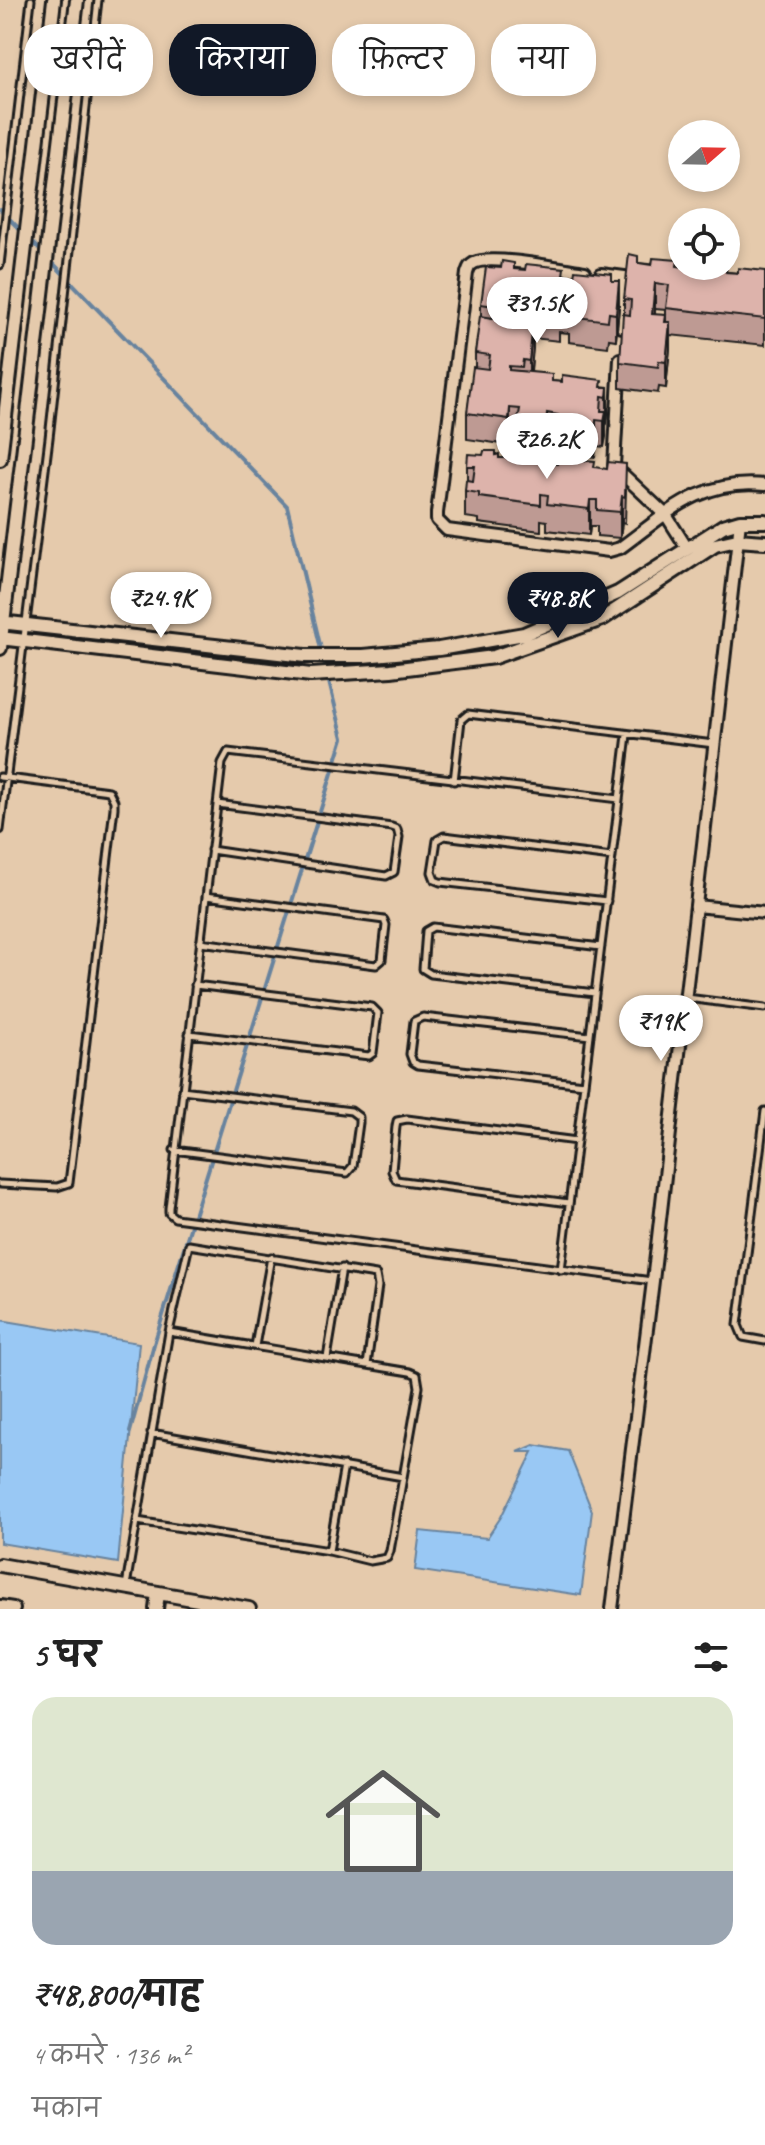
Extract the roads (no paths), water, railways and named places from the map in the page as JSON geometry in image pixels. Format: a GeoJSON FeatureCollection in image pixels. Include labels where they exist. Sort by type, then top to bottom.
{"type":"FeatureCollection","features":[{"type":"Feature","properties":{"kind":"street"},"geometry":{"type":"LineString","coordinates":[[0,459],[54,0]]}},
{"type":"Feature","properties":{"kind":"street"},"geometry":{"type":"LineString","coordinates":[[77,0],[0,641],[23,640],[175,660],[327,674],[391,670],[503,655],[602,619],[715,545],[737,540],[765,542]]}},
{"type":"Feature","properties":{"kind":"street"},"geometry":{"type":"LineString","coordinates":[[656,281],[505,260],[481,260],[470,266],[437,520],[447,530],[609,551],[620,548],[692,496],[744,483],[765,485]]}},
{"type":"Feature","properties":{"kind":"street"},"geometry":{"type":"LineString","coordinates":[[625,277],[614,466],[666,515],[687,548]]}},
{"type":"Feature","properties":{"kind":"street"},"geometry":{"type":"LineString","coordinates":[[1,622],[323,656],[363,656],[439,649],[524,634],[618,593],[723,526],[740,521],[765,521]]}},
{"type":"Feature","properties":{"kind":"street"},"geometry":{"type":"LineString","coordinates":[[612,1609],[740,521]]}},
{"type":"Feature","properties":{"kind":"street"},"geometry":{"type":"LineString","coordinates":[[696,906],[765,913]]}},
{"type":"Feature","properties":{"kind":"street"},"geometry":{"type":"LineString","coordinates":[[0,1565],[249,1609]]}},
{"type":"Feature","properties":{"kind":"street"},"geometry":{"type":"LineString","coordinates":[[156,1609],[158,1593]]}},
{"type":"Feature","properties":{"kind":"street"},"geometry":{"type":"LineString","coordinates":[[0,1607],[13,1609]]}},
{"type":"Feature","properties":{"kind":"lane"},"geometry":{"type":"LineString","coordinates":[[0,265],[31,0]]}},
{"type":"Feature","properties":{"kind":"lane"},"geometry":{"type":"LineString","coordinates":[[0,830],[3,778],[49,438],[98,0]]}},
{"type":"Feature","properties":{"kind":"lane"},"geometry":{"type":"LineString","coordinates":[[454,781],[461,720],[468,714],[714,744]]}},
{"type":"Feature","properties":{"kind":"lane"},"geometry":{"type":"LineString","coordinates":[[561,1270],[627,735]]}},
{"type":"Feature","properties":{"kind":"lane"},"geometry":{"type":"LineString","coordinates":[[619,799],[228,752],[224,756],[211,850],[169,1213],[175,1218],[653,1281]]}},
{"type":"Feature","properties":{"kind":"lane"},"geometry":{"type":"LineString","coordinates":[[0,1184],[57,1187],[69,1183],[114,808],[109,791],[3,778]]}},
{"type":"Feature","properties":{"kind":"lane"},"geometry":{"type":"LineString","coordinates":[[211,850],[386,876],[394,872],[399,837],[397,829],[392,827],[217,804]]}},
{"type":"Feature","properties":{"kind":"lane"},"geometry":{"type":"LineString","coordinates":[[607,901],[440,882],[435,880],[432,872],[437,840],[444,836],[612,857]]}},
{"type":"Feature","properties":{"kind":"lane"},"geometry":{"type":"LineString","coordinates":[[200,942],[376,965],[382,960],[384,920],[206,896]]}},
{"type":"Feature","properties":{"kind":"lane"},"geometry":{"type":"LineString","coordinates":[[595,993],[431,974],[421,964],[426,931],[433,927],[601,947]]}},
{"type":"Feature","properties":{"kind":"lane"},"geometry":{"type":"LineString","coordinates":[[189,1034],[369,1056],[373,1053],[378,1013],[372,1007],[195,985]]}},
{"type":"Feature","properties":{"kind":"lane"},"geometry":{"type":"LineString","coordinates":[[685,998],[765,1008]]}},
{"type":"Feature","properties":{"kind":"lane"},"geometry":{"type":"LineString","coordinates":[[584,1084],[418,1065],[410,1054],[414,1021],[423,1017],[590,1036]]}},
{"type":"Feature","properties":{"kind":"lane"},"geometry":{"type":"LineString","coordinates":[[174,1150],[347,1173],[353,1166],[359,1123],[359,1117],[351,1111],[182,1090]]}},
{"type":"Feature","properties":{"kind":"lane"},"geometry":{"type":"LineString","coordinates":[[765,1111],[738,1325],[743,1337],[765,1341]]}},
{"type":"Feature","properties":{"kind":"lane"},"geometry":{"type":"LineString","coordinates":[[569,1203],[396,1180],[392,1171],[396,1126],[397,1121],[407,1119],[577,1141]]}},
{"type":"Feature","properties":{"kind":"lane"},"geometry":{"type":"LineString","coordinates":[[126,1587],[169,1332],[189,1245],[372,1273],[378,1280],[367,1365]]}},
{"type":"Feature","properties":{"kind":"lane"},"geometry":{"type":"LineString","coordinates":[[255,1346],[271,1257]]}},
{"type":"Feature","properties":{"kind":"lane"},"geometry":{"type":"LineString","coordinates":[[327,1358],[342,1268]]}},
{"type":"Feature","properties":{"kind":"lane"},"geometry":{"type":"LineString","coordinates":[[137,1521],[329,1551],[370,1561],[387,1558],[420,1381],[417,1375],[410,1372],[169,1332]]}},
{"type":"Feature","properties":{"kind":"lane"},"geometry":{"type":"LineString","coordinates":[[151,1433],[403,1477]]}},
{"type":"Feature","properties":{"kind":"lane"},"geometry":{"type":"LineString","coordinates":[[329,1551],[344,1466]]}},
{"type":"Feature","properties":{"kind":"water"},"geometry":{"type":"Polygon","coordinates":[[[0,1320],[139,1343],[118,1563],[0,1543],[0,1320]]]}},
{"type":"Feature","properties":{"kind":"water"},"geometry":{"type":"Polygon","coordinates":[[[534,1445],[568,1451],[592,1511],[581,1595],[415,1570],[420,1531],[487,1538],[501,1517],[533,1452],[518,1452],[534,1445]]]}},
{"type":"Feature","properties":{"kind":"waterway"},"geometry":{"type":"LineString","coordinates":[[0,209],[23,233]]}},
{"type":"Feature","properties":{"kind":"waterway"},"geometry":{"type":"LineString","coordinates":[[29,239],[43,253]]}},
{"type":"Feature","properties":{"kind":"waterway"},"geometry":{"type":"LineString","coordinates":[[49,259],[287,506],[326,670]]}},
{"type":"Feature","properties":{"kind":"waterway"},"geometry":{"type":"LineString","coordinates":[[130,1432],[154,1344],[343,738],[328,678]]}}]}
